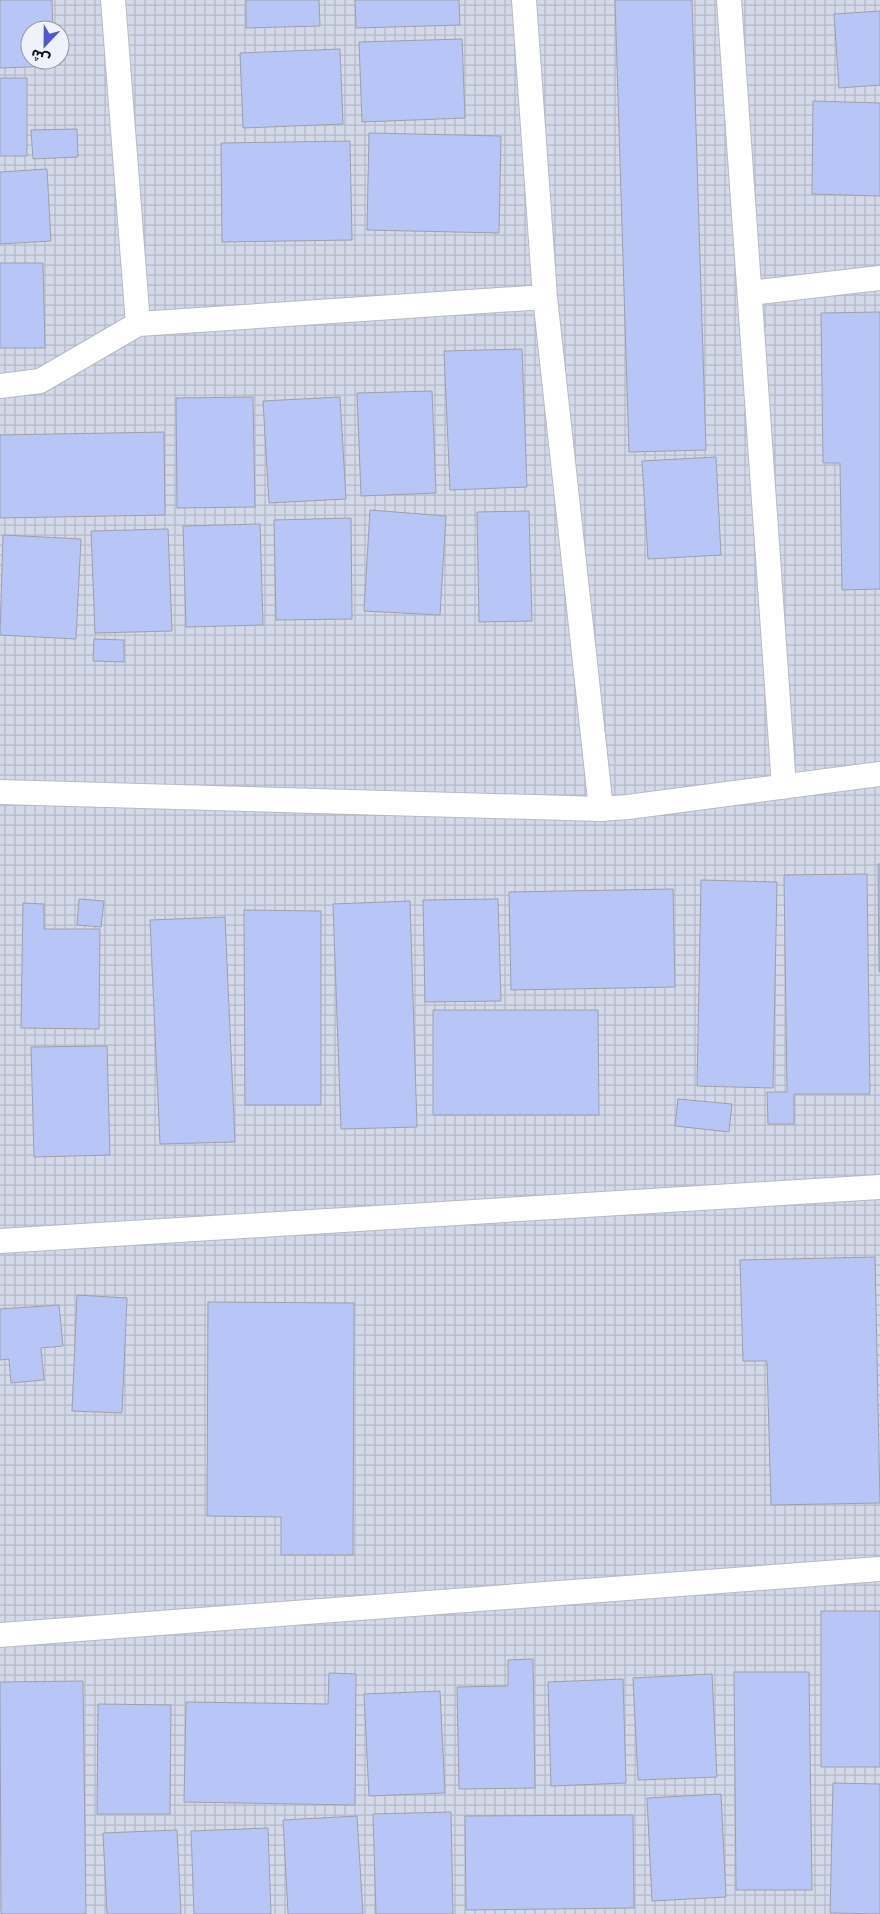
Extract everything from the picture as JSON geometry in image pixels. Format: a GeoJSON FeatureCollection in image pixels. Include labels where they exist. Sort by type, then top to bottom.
{"type":"FeatureCollection","features":[{"type":"Feature","properties":{"kind":"street"},"geometry":{"type":"LineString","coordinates":[[113,0],[138,324]]}},
{"type":"Feature","properties":{"kind":"street"},"geometry":{"type":"LineString","coordinates":[[524,0],[545,297],[601,809]]}},
{"type":"Feature","properties":{"kind":"street"},"geometry":{"type":"LineString","coordinates":[[729,0],[784,787]]}},
{"type":"Feature","properties":{"kind":"street"},"geometry":{"type":"LineString","coordinates":[[750,293],[880,278]]}},
{"type":"Feature","properties":{"kind":"street"},"geometry":{"type":"LineString","coordinates":[[0,386],[40,382],[138,324],[545,297]]}},
{"type":"Feature","properties":{"kind":"street"},"geometry":{"type":"LineString","coordinates":[[0,792],[601,809],[880,774]]}},
{"type":"Feature","properties":{"kind":"street"},"geometry":{"type":"LineString","coordinates":[[0,1240],[880,1187]]}},
{"type":"Feature","properties":{"kind":"street"},"geometry":{"type":"LineString","coordinates":[[0,1635],[880,1569]]}},
{"type":"Feature","properties":{"kind":"shaded area"},"geometry":{"type":"Polygon","coordinates":[[[0,0],[880,0],[880,1914],[0,1914],[0,0]]]}},
{"type":"Feature","properties":{"kind":"building"},"geometry":{"type":"Polygon","coordinates":[[[0,0],[52,0],[53,20],[20,20],[20,67],[0,68],[0,0]]]}},
{"type":"Feature","properties":{"kind":"building"},"geometry":{"type":"Polygon","coordinates":[[[246,0],[319,0],[320,26],[246,28],[246,0]]]}},
{"type":"Feature","properties":{"kind":"building"},"geometry":{"type":"Polygon","coordinates":[[[355,0],[459,0],[460,25],[356,28],[355,0]]]}},
{"type":"Feature","properties":{"kind":"building"},"geometry":{"type":"Polygon","coordinates":[[[615,0],[692,0],[706,450],[629,452],[615,0]]]}},
{"type":"Feature","properties":{"kind":"building"},"geometry":{"type":"Polygon","coordinates":[[[880,11],[880,85],[839,88],[834,14],[880,11]]]}},
{"type":"Feature","properties":{"kind":"building"},"geometry":{"type":"Polygon","coordinates":[[[462,39],[465,118],[362,122],[359,42],[462,39]]]}},
{"type":"Feature","properties":{"kind":"building"},"geometry":{"type":"Polygon","coordinates":[[[340,49],[343,124],[243,128],[240,53],[340,49]]]}},
{"type":"Feature","properties":{"kind":"building"},"geometry":{"type":"Polygon","coordinates":[[[0,78],[27,78],[27,156],[0,156],[0,78]]]}},
{"type":"Feature","properties":{"kind":"building"},"geometry":{"type":"Polygon","coordinates":[[[813,101],[880,103],[880,196],[812,194],[813,101]]]}},
{"type":"Feature","properties":{"kind":"building"},"geometry":{"type":"Polygon","coordinates":[[[77,129],[78,157],[33,159],[31,130],[77,129]]]}},
{"type":"Feature","properties":{"kind":"building"},"geometry":{"type":"Polygon","coordinates":[[[369,133],[501,136],[499,233],[367,230],[369,133]]]}},
{"type":"Feature","properties":{"kind":"building"},"geometry":{"type":"Polygon","coordinates":[[[350,141],[352,240],[222,242],[221,143],[350,141]]]}},
{"type":"Feature","properties":{"kind":"building"},"geometry":{"type":"Polygon","coordinates":[[[47,169],[51,241],[0,244],[0,172],[47,169]]]}},
{"type":"Feature","properties":{"kind":"building"},"geometry":{"type":"Polygon","coordinates":[[[0,263],[43,263],[45,348],[0,348],[0,263]]]}},
{"type":"Feature","properties":{"kind":"building"},"geometry":{"type":"Polygon","coordinates":[[[880,312],[880,589],[842,590],[840,463],[823,463],[821,313],[880,312]]]}},
{"type":"Feature","properties":{"kind":"building"},"geometry":{"type":"Polygon","coordinates":[[[522,349],[527,487],[450,490],[444,351],[522,349]]]}},
{"type":"Feature","properties":{"kind":"building"},"geometry":{"type":"Polygon","coordinates":[[[432,391],[436,493],[361,496],[357,393],[432,391]]]}},
{"type":"Feature","properties":{"kind":"building"},"geometry":{"type":"Polygon","coordinates":[[[253,397],[255,507],[177,508],[176,398],[253,397]]]}},
{"type":"Feature","properties":{"kind":"building"},"geometry":{"type":"Polygon","coordinates":[[[340,397],[346,499],[269,503],[263,401],[340,397]]]}},
{"type":"Feature","properties":{"kind":"building"},"geometry":{"type":"Polygon","coordinates":[[[164,432],[165,515],[0,518],[0,435],[164,432]]]}},
{"type":"Feature","properties":{"kind":"building"},"geometry":{"type":"Polygon","coordinates":[[[716,457],[721,555],[648,559],[642,461],[716,457]]]}},
{"type":"Feature","properties":{"kind":"building"},"geometry":{"type":"Polygon","coordinates":[[[370,510],[446,516],[440,615],[364,611],[370,510]]]}},
{"type":"Feature","properties":{"kind":"building"},"geometry":{"type":"Polygon","coordinates":[[[529,511],[532,621],[479,622],[477,512],[529,511]]]}},
{"type":"Feature","properties":{"kind":"building"},"geometry":{"type":"Polygon","coordinates":[[[351,518],[352,619],[276,620],[274,520],[351,518]]]}},
{"type":"Feature","properties":{"kind":"building"},"geometry":{"type":"Polygon","coordinates":[[[260,524],[263,625],[186,627],[183,526],[260,524]]]}},
{"type":"Feature","properties":{"kind":"building"},"geometry":{"type":"Polygon","coordinates":[[[168,529],[172,631],[95,633],[91,531],[168,529]]]}},
{"type":"Feature","properties":{"kind":"building"},"geometry":{"type":"Polygon","coordinates":[[[3,535],[81,539],[76,639],[0,635],[3,535]]]}},
{"type":"Feature","properties":{"kind":"building"},"geometry":{"type":"Polygon","coordinates":[[[94,639],[124,640],[124,662],[93,661],[94,639]]]}},
{"type":"Feature","properties":{"kind":"building"},"geometry":{"type":"Polygon","coordinates":[[[878,864],[880,864],[880,972],[879,972],[878,864]]]}},
{"type":"Feature","properties":{"kind":"building"},"geometry":{"type":"Polygon","coordinates":[[[867,874],[870,1094],[794,1094],[794,1124],[768,1124],[767,1092],[787,1092],[784,875],[867,874]]]}},
{"type":"Feature","properties":{"kind":"building"},"geometry":{"type":"Polygon","coordinates":[[[701,880],[777,882],[773,1088],[697,1086],[701,880]]]}},
{"type":"Feature","properties":{"kind":"building"},"geometry":{"type":"Polygon","coordinates":[[[673,889],[675,987],[511,990],[509,892],[673,889]]]}},
{"type":"Feature","properties":{"kind":"building"},"geometry":{"type":"Polygon","coordinates":[[[79,899],[104,901],[101,927],[77,925],[79,899]]]}},
{"type":"Feature","properties":{"kind":"building"},"geometry":{"type":"Polygon","coordinates":[[[498,899],[501,1001],[425,1002],[423,900],[498,899]]]}},
{"type":"Feature","properties":{"kind":"building"},"geometry":{"type":"Polygon","coordinates":[[[410,901],[417,1127],[341,1129],[333,904],[410,901]]]}},
{"type":"Feature","properties":{"kind":"building"},"geometry":{"type":"Polygon","coordinates":[[[23,903],[44,904],[44,929],[100,929],[99,1029],[21,1028],[23,903]]]}},
{"type":"Feature","properties":{"kind":"building"},"geometry":{"type":"Polygon","coordinates":[[[244,910],[321,911],[321,1105],[245,1105],[244,910]]]}},
{"type":"Feature","properties":{"kind":"building"},"geometry":{"type":"Polygon","coordinates":[[[225,917],[235,1142],[160,1144],[150,920],[225,917]]]}},
{"type":"Feature","properties":{"kind":"building"},"geometry":{"type":"Polygon","coordinates":[[[433,1010],[598,1010],[599,1115],[433,1115],[433,1010]]]}},
{"type":"Feature","properties":{"kind":"building"},"geometry":{"type":"Polygon","coordinates":[[[107,1046],[110,1155],[34,1157],[31,1047],[107,1046]]]}},
{"type":"Feature","properties":{"kind":"building"},"geometry":{"type":"Polygon","coordinates":[[[678,1099],[732,1104],[729,1132],[675,1126],[678,1099]]]}},
{"type":"Feature","properties":{"kind":"building"},"geometry":{"type":"Polygon","coordinates":[[[875,1257],[880,1503],[771,1505],[767,1361],[743,1361],[740,1260],[875,1257]]]}},
{"type":"Feature","properties":{"kind":"building"},"geometry":{"type":"Polygon","coordinates":[[[77,1295],[127,1298],[122,1413],[72,1411],[77,1295]]]}},
{"type":"Feature","properties":{"kind":"building"},"geometry":{"type":"Polygon","coordinates":[[[208,1302],[354,1303],[353,1555],[281,1555],[281,1517],[207,1516],[208,1302]]]}},
{"type":"Feature","properties":{"kind":"building"},"geometry":{"type":"Polygon","coordinates":[[[59,1305],[63,1346],[41,1348],[44,1380],[11,1383],[9,1359],[0,1360],[0,1309],[59,1305]]]}},
{"type":"Feature","properties":{"kind":"building"},"geometry":{"type":"Polygon","coordinates":[[[821,1611],[880,1611],[880,1767],[821,1767],[821,1611]]]}},
{"type":"Feature","properties":{"kind":"building"},"geometry":{"type":"Polygon","coordinates":[[[533,1659],[535,1788],[459,1789],[457,1687],[508,1686],[508,1660],[533,1659]]]}},
{"type":"Feature","properties":{"kind":"building"},"geometry":{"type":"Polygon","coordinates":[[[734,1672],[809,1672],[812,1890],[736,1890],[734,1672]]]}},
{"type":"Feature","properties":{"kind":"building"},"geometry":{"type":"Polygon","coordinates":[[[329,1673],[356,1674],[355,1805],[184,1802],[186,1702],[328,1704],[329,1673]]]}},
{"type":"Feature","properties":{"kind":"building"},"geometry":{"type":"Polygon","coordinates":[[[712,1674],[717,1777],[638,1780],[633,1678],[712,1674]]]}},
{"type":"Feature","properties":{"kind":"building"},"geometry":{"type":"Polygon","coordinates":[[[623,1679],[626,1783],[551,1786],[548,1682],[623,1679]]]}},
{"type":"Feature","properties":{"kind":"building"},"geometry":{"type":"Polygon","coordinates":[[[83,1681],[86,1914],[1,1914],[0,1682],[83,1681]]]}},
{"type":"Feature","properties":{"kind":"building"},"geometry":{"type":"Polygon","coordinates":[[[440,1691],[445,1793],[369,1796],[364,1694],[440,1691]]]}},
{"type":"Feature","properties":{"kind":"building"},"geometry":{"type":"Polygon","coordinates":[[[98,1704],[171,1705],[170,1814],[97,1814],[98,1704]]]}},
{"type":"Feature","properties":{"kind":"building"},"geometry":{"type":"Polygon","coordinates":[[[833,1783],[880,1784],[880,1914],[830,1913],[833,1783]]]}},
{"type":"Feature","properties":{"kind":"building"},"geometry":{"type":"Polygon","coordinates":[[[721,1794],[726,1897],[652,1901],[647,1798],[721,1794]]]}},
{"type":"Feature","properties":{"kind":"building"},"geometry":{"type":"Polygon","coordinates":[[[451,1812],[453,1914],[376,1914],[373,1814],[451,1812]]]}},
{"type":"Feature","properties":{"kind":"building"},"geometry":{"type":"Polygon","coordinates":[[[633,1815],[634,1908],[466,1910],[465,1816],[633,1815]]]}},
{"type":"Feature","properties":{"kind":"building"},"geometry":{"type":"Polygon","coordinates":[[[357,1816],[363,1914],[288,1914],[283,1820],[357,1816]]]}},
{"type":"Feature","properties":{"kind":"building"},"geometry":{"type":"Polygon","coordinates":[[[268,1828],[271,1914],[194,1914],[191,1831],[268,1828]]]}},
{"type":"Feature","properties":{"kind":"building"},"geometry":{"type":"Polygon","coordinates":[[[177,1830],[181,1914],[107,1914],[103,1833],[177,1830]]]}}]}
